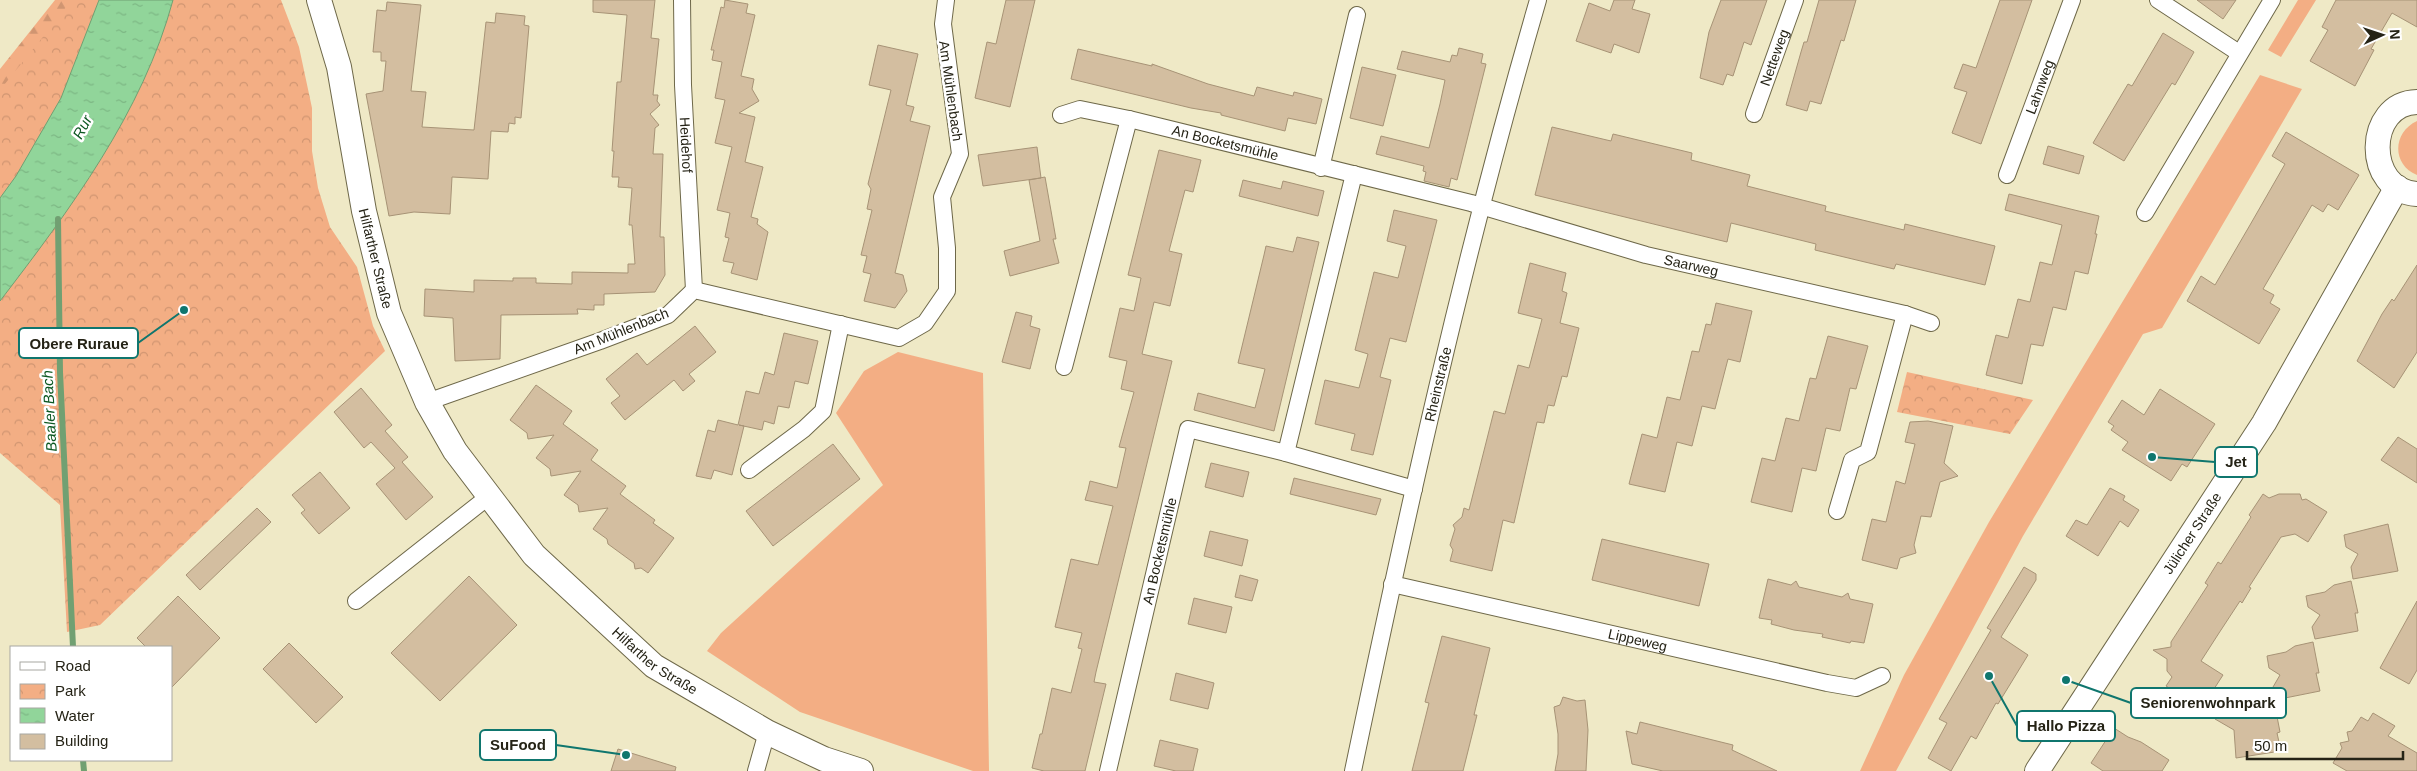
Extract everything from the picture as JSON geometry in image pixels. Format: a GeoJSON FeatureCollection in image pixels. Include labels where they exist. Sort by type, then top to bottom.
{"type":"FeatureCollection","features":[{"type":"Feature","properties":{"kind":"main road","name":"Hilfarther Straße"},"geometry":{"type":"LineString","coordinates":[[320,0],[343,84],[364,211],[389,313],[427,402],[456,451],[488,497],[534,556],[654,666],[767,732],[824,759],[861,771]]}},
{"type":"Feature","properties":{"kind":"main road","name":"Jülicher Straße"},"geometry":{"type":"LineString","coordinates":[[2037,771],[2264,423],[2407,191],[2384,175],[2377,158],[2377,140],[2384,123],[2396,109],[2417,102]]}},
{"type":"Feature","properties":{"kind":"street","name":"Heidehof"},"geometry":{"type":"LineString","coordinates":[[682,0],[683,85],[694,290]]}},
{"type":"Feature","properties":{"kind":"street","name":"Am Mühlenbach"},"geometry":{"type":"LineString","coordinates":[[427,402],[668,315],[694,290],[899,338],[925,323],[947,291],[947,248],[942,197],[960,154],[942,24],[946,0]]}},
{"type":"Feature","properties":{"kind":"street","name":"Rheinstraße"},"geometry":{"type":"LineString","coordinates":[[1353,771],[1392,584],[1481,206],[1538,0]]}},
{"type":"Feature","properties":{"kind":"street","name":"Netteweg"},"geometry":{"type":"LineString","coordinates":[[1754,114],[1795,0]]}},
{"type":"Feature","properties":{"kind":"street","name":"Lahnweg"},"geometry":{"type":"LineString","coordinates":[[2007,174],[2072,0]]}},
{"type":"Feature","properties":{"kind":"street"},"geometry":{"type":"LineString","coordinates":[[2158,0],[2239,53]]}},
{"type":"Feature","properties":{"kind":"street"},"geometry":{"type":"LineString","coordinates":[[2145,213],[2272,0]]}},
{"type":"Feature","properties":{"kind":"street"},"geometry":{"type":"LineString","coordinates":[[1321,168],[1359,7]]}},
{"type":"Feature","properties":{"kind":"street","name":"An Bocketsmühle"},"geometry":{"type":"LineString","coordinates":[[1061,115],[1080,109],[1129,119],[1321,168],[1354,174],[1481,206]]}},
{"type":"Feature","properties":{"kind":"street"},"geometry":{"type":"LineString","coordinates":[[1064,367],[1129,119]]}},
{"type":"Feature","properties":{"kind":"street"},"geometry":{"type":"LineString","coordinates":[[1286,453],[1354,174]]}},
{"type":"Feature","properties":{"kind":"street","name":"Saarweg"},"geometry":{"type":"LineString","coordinates":[[1481,206],[1646,255],[1905,314],[1930,323]]}},
{"type":"Feature","properties":{"kind":"street"},"geometry":{"type":"LineString","coordinates":[[1837,511],[1852,460],[1868,452],[1905,314]]}},
{"type":"Feature","properties":{"kind":"street"},"geometry":{"type":"LineString","coordinates":[[749,470],[804,429],[823,411],[841,324]]}},
{"type":"Feature","properties":{"kind":"street","name":"An Bocketsmühle"},"geometry":{"type":"LineString","coordinates":[[1108,771],[1188,429],[1286,453],[1414,489]]}},
{"type":"Feature","properties":{"kind":"street"},"geometry":{"type":"LineString","coordinates":[[356,601],[488,497]]}},
{"type":"Feature","properties":{"kind":"street","name":"Lippeweg"},"geometry":{"type":"LineString","coordinates":[[1392,584],[1827,683],[1856,688],[1882,676]]}},
{"type":"Feature","properties":{"kind":"street"},"geometry":{"type":"LineString","coordinates":[[756,771],[767,732]]}},
{"type":"Feature","properties":{"kind":"green space"},"geometry":{"type":"Polygon","coordinates":[[[55,0],[99,0],[0,140],[0,69],[55,0]]]}},
{"type":"Feature","properties":{"kind":"green space"},"geometry":{"type":"Polygon","coordinates":[[[71,0],[281,0],[299,47],[312,108],[312,151],[318,188],[330,227],[357,267],[373,326],[385,351],[100,625],[67,632],[60,505],[0,453],[0,90],[71,0]]]}},
{"type":"Feature","properties":{"kind":"green space"},"geometry":{"type":"Polygon","coordinates":[[[2298,0],[2316,0],[2281,57],[2268,50],[2298,0]]]}},
{"type":"Feature","properties":{"kind":"green space"},"geometry":{"type":"Polygon","coordinates":[[[2260,75],[2302,89],[2162,328],[2143,334],[2023,536],[1896,771],[1860,771],[1904,675],[1989,522],[2260,75]]]}},
{"type":"Feature","properties":{"kind":"green space"},"geometry":{"type":"Polygon","coordinates":[[[2417,121],[2417,175],[2403,163],[2399,156],[2398,148],[2403,133],[2417,121]]]}},
{"type":"Feature","properties":{"kind":"green space"},"geometry":{"type":"Polygon","coordinates":[[[898,352],[983,373],[989,771],[973,771],[800,712],[707,651],[721,633],[883,485],[836,413],[864,371],[898,352]]]}},
{"type":"Feature","properties":{"kind":"green space"},"geometry":{"type":"Polygon","coordinates":[[[1907,372],[2033,400],[2010,434],[1897,412],[1907,372]]]}},
{"type":"Feature","properties":{"kind":"water","name":"Rur"},"geometry":{"type":"Polygon","coordinates":[[[99,0],[173,0],[160,41],[143,82],[123,121],[77,196],[0,301],[0,198],[16,176],[61,98],[99,0]]]}},
{"type":"Feature","properties":{"kind":"building"},"geometry":{"type":"Polygon","coordinates":[[[593,0],[655,0],[651,38],[659,39],[653,95],[658,95],[657,101],[660,105],[650,114],[659,125],[655,128],[653,154],[663,154],[660,237],[664,237],[665,275],[655,292],[604,294],[604,305],[594,305],[594,310],[577,309],[578,314],[501,315],[500,359],[455,361],[453,318],[424,316],[425,289],[474,292],[474,280],[513,281],[513,278],[536,278],[536,283],[572,284],[572,272],[628,273],[628,264],[635,264],[632,225],[629,225],[632,188],[618,187],[619,177],[612,177],[617,82],[621,82],[627,15],[593,12],[593,0]]]}},
{"type":"Feature","properties":{"kind":"building"},"geometry":{"type":"Polygon","coordinates":[[[725,0],[748,4],[746,13],[755,15],[741,76],[754,79],[752,89],[759,101],[739,113],[755,117],[745,162],[763,167],[751,217],[758,219],[757,224],[768,232],[757,280],[731,273],[734,263],[723,261],[729,238],[725,237],[730,213],[717,210],[732,147],[715,143],[725,100],[715,98],[722,62],[712,60],[714,50],[711,50],[721,7],[724,8],[725,0]]]}},
{"type":"Feature","properties":{"kind":"building"},"geometry":{"type":"Polygon","coordinates":[[[1006,0],[1035,0],[1010,107],[975,98],[987,42],[996,44],[1006,0]]]}},
{"type":"Feature","properties":{"kind":"building"},"geometry":{"type":"Polygon","coordinates":[[[1614,0],[1635,0],[1632,9],[1650,14],[1639,53],[1614,44],[1611,53],[1576,41],[1589,3],[1610,11],[1614,0]]]}},
{"type":"Feature","properties":{"kind":"building"},"geometry":{"type":"Polygon","coordinates":[[[1721,0],[1767,0],[1751,45],[1744,42],[1733,76],[1727,74],[1723,85],[1700,78],[1709,32],[1721,0]]]}},
{"type":"Feature","properties":{"kind":"building"},"geometry":{"type":"Polygon","coordinates":[[[1819,0],[1856,0],[1844,41],[1841,40],[1821,104],[1810,101],[1807,111],[1786,105],[1804,42],[1807,42],[1819,0]]]}},
{"type":"Feature","properties":{"kind":"building"},"geometry":{"type":"Polygon","coordinates":[[[2000,0],[2032,0],[1981,144],[1952,133],[1967,92],[1954,88],[1963,64],[1976,68],[2000,0]]]}},
{"type":"Feature","properties":{"kind":"building"},"geometry":{"type":"Polygon","coordinates":[[[2197,0],[2236,0],[2223,19],[2197,0]]]}},
{"type":"Feature","properties":{"kind":"building"},"geometry":{"type":"Polygon","coordinates":[[[2336,0],[2417,0],[2417,27],[2392,13],[2371,49],[2374,50],[2355,86],[2310,61],[2328,30],[2322,27],[2336,0]]]}},
{"type":"Feature","properties":{"kind":"building"},"geometry":{"type":"Polygon","coordinates":[[[387,2],[421,5],[411,91],[426,92],[422,127],[474,130],[486,22],[495,23],[496,13],[525,16],[524,25],[529,26],[521,118],[515,117],[515,124],[509,123],[508,132],[491,131],[488,179],[452,177],[450,214],[414,212],[389,216],[366,94],[383,91],[386,61],[381,61],[381,52],[373,52],[377,10],[386,11],[387,2]]]}},
{"type":"Feature","properties":{"kind":"building"},"geometry":{"type":"Polygon","coordinates":[[[2163,33],[2194,52],[2175,85],[2172,83],[2124,161],[2093,143],[2128,84],[2132,86],[2163,33]]]}},
{"type":"Feature","properties":{"kind":"building"},"geometry":{"type":"Polygon","coordinates":[[[878,45],[918,54],[906,105],[914,107],[910,121],[930,126],[895,273],[903,275],[907,291],[895,308],[864,301],[871,274],[863,272],[867,256],[861,255],[872,210],[867,209],[871,189],[868,184],[891,90],[869,85],[878,45]]]}},
{"type":"Feature","properties":{"kind":"building"},"geometry":{"type":"Polygon","coordinates":[[[1459,48],[1483,54],[1481,63],[1486,64],[1457,180],[1451,178],[1449,187],[1424,181],[1426,172],[1423,171],[1424,166],[1376,154],[1381,136],[1429,148],[1445,80],[1397,69],[1402,51],[1450,62],[1452,55],[1457,56],[1459,48]]]}},
{"type":"Feature","properties":{"kind":"building"},"geometry":{"type":"Polygon","coordinates":[[[1078,49],[1152,66],[1152,64],[1208,84],[1254,96],[1257,87],[1293,96],[1294,92],[1322,99],[1316,124],[1288,118],[1285,131],[1221,115],[1221,113],[1191,108],[1071,79],[1078,49]]]}},
{"type":"Feature","properties":{"kind":"building"},"geometry":{"type":"Polygon","coordinates":[[[1362,67],[1396,75],[1383,126],[1350,118],[1362,67]]]}},
{"type":"Feature","properties":{"kind":"building"},"geometry":{"type":"Polygon","coordinates":[[[1552,127],[1611,141],[1613,134],[1692,153],[1691,160],[1750,175],[1747,186],[1826,206],[1825,211],[1904,230],[1905,224],[1995,246],[1985,285],[1896,264],[1894,269],[1815,250],[1816,244],[1731,223],[1727,242],[1535,195],[1552,127]]]}},
{"type":"Feature","properties":{"kind":"building"},"geometry":{"type":"Polygon","coordinates":[[[2286,132],[2359,175],[2338,210],[2328,204],[2323,212],[2312,205],[2263,289],[2274,295],[2270,303],[2280,309],[2259,344],[2187,301],[2201,276],[2215,285],[2285,164],[2272,156],[2286,132]]]}},
{"type":"Feature","properties":{"kind":"building"},"geometry":{"type":"Polygon","coordinates":[[[2048,146],[2084,156],[2079,174],[2043,164],[2048,146]]]}},
{"type":"Feature","properties":{"kind":"building"},"geometry":{"type":"Polygon","coordinates":[[[1037,147],[1041,178],[983,186],[978,155],[1037,147]]]}},
{"type":"Feature","properties":{"kind":"building"},"geometry":{"type":"Polygon","coordinates":[[[1159,150],[1201,160],[1193,192],[1185,190],[1169,251],[1182,254],[1170,306],[1154,302],[1142,354],[1172,361],[1096,672],[1094,682],[1106,684],[1085,771],[1044,771],[1032,768],[1052,688],[1071,693],[1082,649],[1078,648],[1082,633],[1055,627],[1071,559],[1098,565],[1113,506],[1085,500],[1090,481],[1117,488],[1126,448],[1119,447],[1134,392],[1121,389],[1127,361],[1109,357],[1120,308],[1134,311],[1141,278],[1128,275],[1159,150]]]}},
{"type":"Feature","properties":{"kind":"building"},"geometry":{"type":"Polygon","coordinates":[[[1045,177],[1056,239],[1053,239],[1059,263],[1010,276],[1004,251],[1040,241],[1029,180],[1045,177]]]}},
{"type":"Feature","properties":{"kind":"building"},"geometry":{"type":"Polygon","coordinates":[[[1243,180],[1281,189],[1283,181],[1324,191],[1318,216],[1239,196],[1243,180]]]}},
{"type":"Feature","properties":{"kind":"building"},"geometry":{"type":"Polygon","coordinates":[[[2009,194],[2099,216],[2088,274],[2075,271],[2066,310],[2053,307],[2043,346],[2031,344],[2022,384],[1986,375],[1996,335],[2008,338],[2018,299],[2030,302],[2040,262],[2052,265],[2062,225],[2005,210],[2009,194]]]}},
{"type":"Feature","properties":{"kind":"building"},"geometry":{"type":"Polygon","coordinates":[[[1394,210],[1437,220],[1406,342],[1390,338],[1380,377],[1391,380],[1373,455],[1351,450],[1355,434],[1315,424],[1325,380],[1359,388],[1368,354],[1355,350],[1374,272],[1398,278],[1406,246],[1387,241],[1394,210]]]}},
{"type":"Feature","properties":{"kind":"building"},"geometry":{"type":"Polygon","coordinates":[[[1297,237],[1319,242],[1274,431],[1194,410],[1198,393],[1255,408],[1265,369],[1238,363],[1266,246],[1293,252],[1297,237]]]}},
{"type":"Feature","properties":{"kind":"building"},"geometry":{"type":"Polygon","coordinates":[[[1530,263],[1566,273],[1562,291],[1567,293],[1560,323],[1579,328],[1567,377],[1562,376],[1554,406],[1548,405],[1544,423],[1537,422],[1514,523],[1503,520],[1492,571],[1450,561],[1453,550],[1450,545],[1455,529],[1453,525],[1462,517],[1464,508],[1469,510],[1494,411],[1505,414],[1518,365],[1529,368],[1542,319],[1518,313],[1530,263]]]}},
{"type":"Feature","properties":{"kind":"building"},"geometry":{"type":"Polygon","coordinates":[[[2417,265],[2417,352],[2394,388],[2357,361],[2382,314],[2392,299],[2394,301],[2417,265]]]}},
{"type":"Feature","properties":{"kind":"building"},"geometry":{"type":"Polygon","coordinates":[[[1716,303],[1752,311],[1740,362],[1728,359],[1715,409],[1702,406],[1692,446],[1677,442],[1665,492],[1629,484],[1642,434],[1657,438],[1667,397],[1680,400],[1692,351],[1699,352],[1706,324],[1711,325],[1716,303]]]}},
{"type":"Feature","properties":{"kind":"building"},"geometry":{"type":"Polygon","coordinates":[[[1016,312],[1032,316],[1030,326],[1040,329],[1030,369],[1002,362],[1016,312]]]}},
{"type":"Feature","properties":{"kind":"building"},"geometry":{"type":"Polygon","coordinates":[[[695,326],[716,352],[689,374],[695,381],[683,391],[674,380],[625,420],[611,403],[620,396],[606,379],[637,353],[647,365],[695,326]]]}},
{"type":"Feature","properties":{"kind":"building"},"geometry":{"type":"Polygon","coordinates":[[[784,333],[818,341],[808,384],[795,381],[789,408],[778,406],[774,424],[764,421],[762,430],[744,426],[732,475],[714,470],[711,479],[696,476],[708,430],[715,432],[718,420],[738,425],[746,391],[759,394],[765,372],[774,375],[784,333]]]}},
{"type":"Feature","properties":{"kind":"building"},"geometry":{"type":"Polygon","coordinates":[[[1828,336],[1868,346],[1856,389],[1850,388],[1840,431],[1826,428],[1816,471],[1802,468],[1792,512],[1751,502],[1762,458],[1775,461],[1786,418],[1799,421],[1810,378],[1816,379],[1828,336]]]}},
{"type":"Feature","properties":{"kind":"building"},"geometry":{"type":"Polygon","coordinates":[[[536,385],[572,411],[563,424],[598,450],[591,460],[626,486],[620,494],[655,520],[653,523],[674,538],[648,573],[641,568],[635,569],[634,563],[608,544],[607,539],[593,529],[608,508],[579,512],[578,505],[564,495],[581,471],[551,476],[550,469],[536,458],[554,435],[528,439],[527,433],[510,420],[536,385]]]}},
{"type":"Feature","properties":{"kind":"building"},"geometry":{"type":"Polygon","coordinates":[[[361,388],[392,425],[385,431],[408,457],[402,462],[433,497],[406,520],[376,484],[395,468],[371,442],[364,448],[334,412],[361,388]]]}},
{"type":"Feature","properties":{"kind":"building"},"geometry":{"type":"Polygon","coordinates":[[[2160,389],[2215,424],[2187,467],[2182,464],[2171,481],[2122,450],[2128,442],[2111,430],[2114,426],[2108,422],[2122,400],[2144,415],[2160,389]]]}},
{"type":"Feature","properties":{"kind":"building"},"geometry":{"type":"Polygon","coordinates":[[[1928,421],[1953,426],[1944,463],[1958,476],[1940,482],[1931,517],[1921,516],[1914,545],[1916,553],[1900,558],[1897,569],[1862,560],[1872,519],[1886,522],[1896,481],[1905,484],[1915,444],[1905,442],[1910,422],[1928,421]]]}},
{"type":"Feature","properties":{"kind":"building"},"geometry":{"type":"Polygon","coordinates":[[[2398,437],[2417,449],[2417,483],[2381,460],[2398,437]]]}},
{"type":"Feature","properties":{"kind":"building"},"geometry":{"type":"Polygon","coordinates":[[[833,444],[860,479],[773,546],[746,511],[833,444]]]}},
{"type":"Feature","properties":{"kind":"building"},"geometry":{"type":"Polygon","coordinates":[[[1211,463],[1249,472],[1243,497],[1205,487],[1211,463]]]}},
{"type":"Feature","properties":{"kind":"building"},"geometry":{"type":"Polygon","coordinates":[[[320,472],[350,508],[319,534],[301,513],[305,510],[292,495],[320,472]]]}},
{"type":"Feature","properties":{"kind":"building"},"geometry":{"type":"Polygon","coordinates":[[[1294,478],[1381,499],[1376,515],[1290,494],[1294,478]]]}},
{"type":"Feature","properties":{"kind":"building"},"geometry":{"type":"Polygon","coordinates":[[[2110,488],[2125,496],[2123,500],[2139,510],[2128,527],[2120,521],[2098,556],[2066,536],[2076,520],[2087,525],[2110,488]]]}},
{"type":"Feature","properties":{"kind":"building"},"geometry":{"type":"Polygon","coordinates":[[[2263,494],[2269,498],[2279,494],[2300,494],[2302,500],[2306,499],[2327,512],[2308,542],[2295,534],[2281,537],[2249,587],[2251,588],[2242,603],[2240,601],[2201,661],[2223,675],[2203,706],[2166,686],[2172,677],[2167,671],[2167,659],[2153,650],[2171,647],[2171,642],[2208,585],[2205,583],[2218,562],[2221,564],[2251,517],[2249,515],[2263,494]]]}},
{"type":"Feature","properties":{"kind":"building"},"geometry":{"type":"Polygon","coordinates":[[[257,508],[271,522],[200,590],[186,575],[257,508]]]}},
{"type":"Feature","properties":{"kind":"building"},"geometry":{"type":"Polygon","coordinates":[[[2388,524],[2398,571],[2353,579],[2351,567],[2358,554],[2346,547],[2344,535],[2388,524]]]}},
{"type":"Feature","properties":{"kind":"building"},"geometry":{"type":"Polygon","coordinates":[[[1210,531],[1248,540],[1242,566],[1204,556],[1210,531]]]}},
{"type":"Feature","properties":{"kind":"building"},"geometry":{"type":"Polygon","coordinates":[[[1602,539],[1709,564],[1699,606],[1592,580],[1602,539]]]}},
{"type":"Feature","properties":{"kind":"building"},"geometry":{"type":"Polygon","coordinates":[[[2024,567],[2036,574],[2036,580],[2001,637],[2028,655],[1998,704],[1996,703],[1976,739],[1971,736],[1951,771],[1928,758],[1947,723],[1939,719],[1991,630],[1987,628],[2024,567]]]}},
{"type":"Feature","properties":{"kind":"building"},"geometry":{"type":"Polygon","coordinates":[[[1240,575],[1258,580],[1252,601],[1235,597],[1240,575]]]}},
{"type":"Feature","properties":{"kind":"building"},"geometry":{"type":"Polygon","coordinates":[[[469,576],[517,625],[440,701],[391,653],[469,576]]]}},
{"type":"Feature","properties":{"kind":"building"},"geometry":{"type":"Polygon","coordinates":[[[1768,579],[1791,585],[1796,581],[1799,587],[1842,597],[1848,593],[1850,599],[1873,604],[1864,643],[1851,641],[1850,643],[1822,637],[1823,634],[1794,630],[1771,624],[1772,620],[1759,618],[1768,579]]]}},
{"type":"Feature","properties":{"kind":"building"},"geometry":{"type":"Polygon","coordinates":[[[2351,581],[2358,613],[2355,613],[2358,631],[2315,639],[2312,627],[2320,615],[2308,607],[2306,596],[2325,592],[2334,585],[2351,581]]]}},
{"type":"Feature","properties":{"kind":"building"},"geometry":{"type":"Polygon","coordinates":[[[178,596],[220,638],[172,687],[172,646],[145,646],[137,638],[178,596]]]}},
{"type":"Feature","properties":{"kind":"building"},"geometry":{"type":"Polygon","coordinates":[[[1194,598],[1232,607],[1226,633],[1188,624],[1194,598]]]}},
{"type":"Feature","properties":{"kind":"building"},"geometry":{"type":"Polygon","coordinates":[[[2417,601],[2417,670],[2409,684],[2380,668],[2417,601]]]}},
{"type":"Feature","properties":{"kind":"building"},"geometry":{"type":"Polygon","coordinates":[[[1442,636],[1490,648],[1474,715],[1477,715],[1463,771],[1412,771],[1429,703],[1425,702],[1442,636]]]}},
{"type":"Feature","properties":{"kind":"building"},"geometry":{"type":"Polygon","coordinates":[[[2313,642],[2319,673],[2316,673],[2320,691],[2275,700],[2273,687],[2280,675],[2269,668],[2267,656],[2286,652],[2295,646],[2313,642]]]}},
{"type":"Feature","properties":{"kind":"building"},"geometry":{"type":"Polygon","coordinates":[[[289,643],[343,697],[316,723],[263,669],[289,643]]]}},
{"type":"Feature","properties":{"kind":"building"},"geometry":{"type":"Polygon","coordinates":[[[1176,673],[1214,683],[1208,709],[1170,700],[1176,673]]]}},
{"type":"Feature","properties":{"kind":"building"},"geometry":{"type":"Polygon","coordinates":[[[1563,697],[1577,701],[1585,700],[1588,730],[1586,771],[1555,771],[1558,754],[1558,734],[1554,707],[1560,705],[1563,697]]]}},
{"type":"Feature","properties":{"kind":"building"},"geometry":{"type":"Polygon","coordinates":[[[2274,701],[2280,732],[2277,733],[2281,751],[2236,758],[2234,730],[2215,719],[2247,712],[2256,705],[2274,701]]]}},
{"type":"Feature","properties":{"kind":"building"},"geometry":{"type":"Polygon","coordinates":[[[2373,713],[2395,726],[2388,736],[2417,753],[2417,771],[2347,771],[2333,763],[2342,748],[2340,743],[2349,741],[2347,732],[2352,731],[2361,717],[2368,721],[2373,713]]]}},
{"type":"Feature","properties":{"kind":"building"},"geometry":{"type":"Polygon","coordinates":[[[1640,722],[1733,745],[1732,750],[1777,771],[1663,771],[1632,764],[1626,731],[1637,734],[1640,722]]]}},
{"type":"Feature","properties":{"kind":"building"},"geometry":{"type":"Polygon","coordinates":[[[2114,728],[2169,760],[2162,771],[2103,771],[2091,763],[2114,728]]]}},
{"type":"Feature","properties":{"kind":"building"},"geometry":{"type":"Polygon","coordinates":[[[1160,740],[1198,749],[1193,771],[1176,771],[1154,766],[1160,740]]]}},
{"type":"Feature","properties":{"kind":"building"},"geometry":{"type":"Polygon","coordinates":[[[618,749],[676,767],[675,771],[611,771],[618,749]]]}},
{"type":"Feature","properties":{"kind":"waterway","name":"Baaler Bach"},"geometry":{"type":"LineString","coordinates":[[58,219],[60,372],[73,646]]}},
{"type":"Feature","properties":{"kind":"waterway","name":"Baaler Bach"},"geometry":{"type":"LineString","coordinates":[[83,761],[84,771]]}},
{"type":"Feature","properties":{"kind":"place","name":"Obere Ruraue"},"geometry":{"type":"Point","coordinates":[184,310]}},
{"type":"Feature","properties":{"kind":"place","name":"Jet"},"geometry":{"type":"Point","coordinates":[2152,457]}},
{"type":"Feature","properties":{"kind":"place","name":"Hallo Pizza"},"geometry":{"type":"Point","coordinates":[1989,676]}},
{"type":"Feature","properties":{"kind":"place","name":"Seniorenwohnpark"},"geometry":{"type":"Point","coordinates":[2066,680]}},
{"type":"Feature","properties":{"kind":"place","name":"SuFood"},"geometry":{"type":"Point","coordinates":[626,755]}}]}
